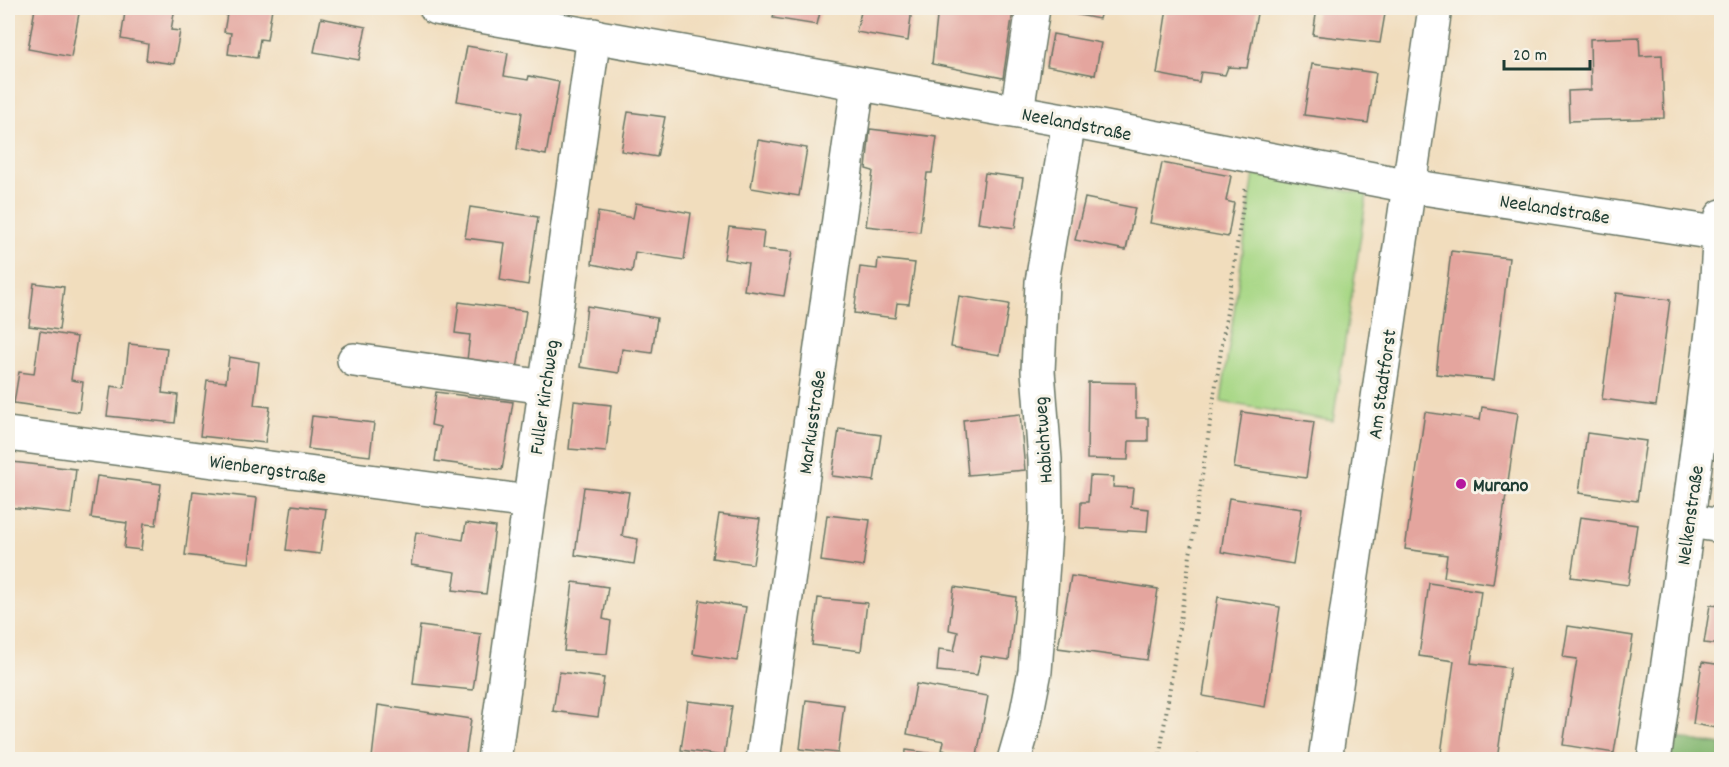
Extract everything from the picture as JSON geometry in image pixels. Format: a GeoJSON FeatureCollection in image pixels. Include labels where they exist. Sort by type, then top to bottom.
{"type":"FeatureCollection","features":[{"type":"Feature","properties":{"kind":"street","name":"Neelandstraße"},"geometry":{"type":"LineString","coordinates":[[435,8],[1017,111],[1410,186],[1721,228]]}},
{"type":"Feature","properties":{"kind":"street"},"geometry":{"type":"LineString","coordinates":[[1017,111],[1033,8]]}},
{"type":"Feature","properties":{"kind":"street","name":"Am Stadtforst"},"geometry":{"type":"LineString","coordinates":[[1325,759],[1435,8]]}},
{"type":"Feature","properties":{"kind":"street","name":"Fuller Kirchweg"},"geometry":{"type":"LineString","coordinates":[[494,759],[594,35]]}},
{"type":"Feature","properties":{"kind":"street","name":"Markusstraße"},"geometry":{"type":"LineString","coordinates":[[763,759],[858,84]]}},
{"type":"Feature","properties":{"kind":"street","name":"Habichtweg"},"geometry":{"type":"LineString","coordinates":[[1014,759],[1025,722],[1035,671],[1045,533],[1045,460],[1038,371],[1042,282],[1069,121]]}},
{"type":"Feature","properties":{"kind":"street","name":"Nelkenstraße"},"geometry":{"type":"LineString","coordinates":[[1654,759],[1689,520],[1718,284],[1721,228]]}},
{"type":"Feature","properties":{"kind":"street"},"geometry":{"type":"LineString","coordinates":[[354,360],[545,387]]}},
{"type":"Feature","properties":{"kind":"street","name":"Wienbergstraße"},"geometry":{"type":"LineString","coordinates":[[8,434],[529,502]]}},
{"type":"Feature","properties":{"kind":"street"},"geometry":{"type":"LineString","coordinates":[[1689,520],[1722,526]]}},
{"type":"Feature","properties":{"kind":"path"},"geometry":{"type":"LineString","coordinates":[[1159,759],[1246,185]]}},
{"type":"Feature","properties":{"kind":"green space"},"geometry":{"type":"Polygon","coordinates":[[[1254,174],[1367,194],[1333,421],[1221,402],[1254,174]]]}},
{"type":"Feature","properties":{"kind":"green space"},"geometry":{"type":"Polygon","coordinates":[[[1658,735],[1721,745],[1721,759],[1654,760],[1658,735]]]}},
{"type":"Feature","properties":{"kind":"building"},"geometry":{"type":"Polygon","coordinates":[[[35,8],[80,8],[71,57],[28,49],[35,8]]]}},
{"type":"Feature","properties":{"kind":"building"},"geometry":{"type":"Polygon","coordinates":[[[136,8],[175,8],[171,30],[180,31],[174,64],[146,60],[148,44],[121,39],[125,12],[135,13],[136,8]]]}},
{"type":"Feature","properties":{"kind":"building"},"geometry":{"type":"Polygon","coordinates":[[[228,8],[272,8],[267,40],[260,39],[257,58],[228,54],[231,33],[224,32],[228,8]]]}},
{"type":"Feature","properties":{"kind":"building"},"geometry":{"type":"Polygon","coordinates":[[[775,8],[821,8],[817,25],[773,18],[775,8]]]}},
{"type":"Feature","properties":{"kind":"building"},"geometry":{"type":"Polygon","coordinates":[[[862,8],[912,8],[908,41],[856,32],[862,8]]]}},
{"type":"Feature","properties":{"kind":"building"},"geometry":{"type":"Polygon","coordinates":[[[938,8],[994,8],[1013,11],[1003,78],[932,64],[938,8]]]}},
{"type":"Feature","properties":{"kind":"building"},"geometry":{"type":"Polygon","coordinates":[[[1059,8],[1102,8],[1099,19],[1058,11],[1059,8]]]}},
{"type":"Feature","properties":{"kind":"building"},"geometry":{"type":"Polygon","coordinates":[[[1167,8],[1258,8],[1247,68],[1228,67],[1225,75],[1201,72],[1199,82],[1157,74],[1167,8]]]}},
{"type":"Feature","properties":{"kind":"building"},"geometry":{"type":"Polygon","coordinates":[[[1317,8],[1386,8],[1380,43],[1313,35],[1317,8]]]}},
{"type":"Feature","properties":{"kind":"building"},"geometry":{"type":"Polygon","coordinates":[[[321,18],[366,27],[359,60],[314,52],[321,18]]]}},
{"type":"Feature","properties":{"kind":"building"},"geometry":{"type":"Polygon","coordinates":[[[1053,34],[1101,43],[1095,75],[1047,66],[1053,34]]]}},
{"type":"Feature","properties":{"kind":"building"},"geometry":{"type":"Polygon","coordinates":[[[1639,37],[1640,56],[1662,55],[1664,118],[1569,121],[1568,91],[1591,90],[1590,39],[1639,37]]]}},
{"type":"Feature","properties":{"kind":"building"},"geometry":{"type":"Polygon","coordinates":[[[467,46],[508,53],[504,76],[528,80],[529,76],[559,82],[546,155],[517,149],[522,112],[457,101],[467,46]]]}},
{"type":"Feature","properties":{"kind":"building"},"geometry":{"type":"Polygon","coordinates":[[[1312,64],[1376,73],[1368,123],[1304,115],[1312,64]]]}},
{"type":"Feature","properties":{"kind":"building"},"geometry":{"type":"Polygon","coordinates":[[[628,112],[665,117],[657,157],[621,151],[628,112]]]}},
{"type":"Feature","properties":{"kind":"building"},"geometry":{"type":"Polygon","coordinates":[[[870,129],[937,137],[932,173],[927,173],[920,232],[866,226],[873,171],[866,169],[870,129]]]}},
{"type":"Feature","properties":{"kind":"building"},"geometry":{"type":"Polygon","coordinates":[[[758,140],[807,148],[799,196],[751,188],[758,140]]]}},
{"type":"Feature","properties":{"kind":"building"},"geometry":{"type":"Polygon","coordinates":[[[1162,163],[1231,176],[1226,201],[1234,203],[1228,237],[1150,223],[1162,163]]]}},
{"type":"Feature","properties":{"kind":"building"},"geometry":{"type":"Polygon","coordinates":[[[985,173],[1023,178],[1015,228],[978,223],[985,173]]]}},
{"type":"Feature","properties":{"kind":"building"},"geometry":{"type":"Polygon","coordinates":[[[1085,198],[1135,208],[1126,250],[1075,240],[1085,198]]]}},
{"type":"Feature","properties":{"kind":"building"},"geometry":{"type":"Polygon","coordinates":[[[636,203],[691,213],[684,260],[635,252],[632,272],[592,264],[598,212],[633,218],[636,203]]]}},
{"type":"Feature","properties":{"kind":"building"},"geometry":{"type":"Polygon","coordinates":[[[470,207],[538,217],[528,285],[500,280],[505,243],[465,238],[470,207]]]}},
{"type":"Feature","properties":{"kind":"building"},"geometry":{"type":"Polygon","coordinates":[[[729,227],[764,231],[762,249],[792,252],[784,296],[744,290],[748,263],[724,259],[729,227]]]}},
{"type":"Feature","properties":{"kind":"building"},"geometry":{"type":"Polygon","coordinates":[[[1451,251],[1509,258],[1494,380],[1436,374],[1451,251]]]}},
{"type":"Feature","properties":{"kind":"building"},"geometry":{"type":"Polygon","coordinates":[[[878,259],[915,263],[909,304],[897,303],[895,318],[854,313],[860,267],[877,269],[878,259]]]}},
{"type":"Feature","properties":{"kind":"building"},"geometry":{"type":"Polygon","coordinates":[[[34,283],[64,287],[59,330],[29,326],[34,283]]]}},
{"type":"Feature","properties":{"kind":"building"},"geometry":{"type":"Polygon","coordinates":[[[1616,293],[1670,300],[1656,406],[1602,399],[1616,293]]]}},
{"type":"Feature","properties":{"kind":"building"},"geometry":{"type":"Polygon","coordinates":[[[959,296],[1009,304],[1000,355],[951,347],[959,296]]]}},
{"type":"Feature","properties":{"kind":"building"},"geometry":{"type":"Polygon","coordinates":[[[459,302],[526,311],[516,376],[466,369],[470,335],[455,333],[459,302]]]}},
{"type":"Feature","properties":{"kind":"building"},"geometry":{"type":"Polygon","coordinates":[[[587,306],[657,318],[652,353],[622,349],[619,373],[580,367],[587,306]]]}},
{"type":"Feature","properties":{"kind":"building"},"geometry":{"type":"Polygon","coordinates":[[[40,331],[77,337],[71,380],[83,382],[79,412],[14,403],[19,372],[34,374],[40,331]]]}},
{"type":"Feature","properties":{"kind":"building"},"geometry":{"type":"Polygon","coordinates":[[[129,344],[167,348],[162,393],[178,395],[175,423],[107,416],[111,386],[124,388],[129,344]]]}},
{"type":"Feature","properties":{"kind":"building"},"geometry":{"type":"Polygon","coordinates":[[[229,357],[259,362],[254,405],[270,407],[265,443],[200,436],[207,380],[226,382],[229,357]]]}},
{"type":"Feature","properties":{"kind":"building"},"geometry":{"type":"Polygon","coordinates":[[[1088,382],[1136,383],[1136,418],[1148,418],[1148,441],[1129,441],[1128,460],[1087,459],[1088,382]]]}},
{"type":"Feature","properties":{"kind":"building"},"geometry":{"type":"Polygon","coordinates":[[[436,392],[513,402],[502,470],[435,461],[440,427],[431,425],[436,392]]]}},
{"type":"Feature","properties":{"kind":"building"},"geometry":{"type":"Polygon","coordinates":[[[574,401],[611,405],[606,452],[569,449],[574,401]]]}},
{"type":"Feature","properties":{"kind":"building","name":"Murano"},"geometry":{"type":"Polygon","coordinates":[[[1482,407],[1518,413],[1493,584],[1444,577],[1447,555],[1405,549],[1425,412],[1480,420],[1482,407]]]}},
{"type":"Feature","properties":{"kind":"building"},"geometry":{"type":"Polygon","coordinates":[[[1242,412],[1314,422],[1306,478],[1234,468],[1242,412]]]}},
{"type":"Feature","properties":{"kind":"building"},"geometry":{"type":"Polygon","coordinates":[[[1020,414],[1025,470],[968,475],[963,420],[1020,414]]]}},
{"type":"Feature","properties":{"kind":"building"},"geometry":{"type":"Polygon","coordinates":[[[312,416],[374,423],[370,456],[308,449],[312,416]]]}},
{"type":"Feature","properties":{"kind":"building"},"geometry":{"type":"Polygon","coordinates":[[[839,429],[881,435],[874,481],[832,476],[839,429]]]}},
{"type":"Feature","properties":{"kind":"building"},"geometry":{"type":"Polygon","coordinates":[[[1587,433],[1646,441],[1637,501],[1579,493],[1587,433]]]}},
{"type":"Feature","properties":{"kind":"building"},"geometry":{"type":"Polygon","coordinates":[[[12,462],[76,469],[71,514],[8,507],[12,462]]]}},
{"type":"Feature","properties":{"kind":"building"},"geometry":{"type":"Polygon","coordinates":[[[97,476],[161,484],[156,525],[144,524],[141,550],[124,548],[127,523],[91,518],[97,476]]]}},
{"type":"Feature","properties":{"kind":"building"},"geometry":{"type":"Polygon","coordinates":[[[1090,476],[1114,477],[1113,487],[1133,488],[1131,507],[1149,509],[1147,532],[1080,528],[1081,502],[1088,502],[1090,476]]]}},
{"type":"Feature","properties":{"kind":"building"},"geometry":{"type":"Polygon","coordinates":[[[584,487],[629,492],[622,536],[638,539],[634,564],[575,555],[584,487]]]}},
{"type":"Feature","properties":{"kind":"building"},"geometry":{"type":"Polygon","coordinates":[[[193,491],[257,498],[249,563],[185,555],[193,491]]]}},
{"type":"Feature","properties":{"kind":"building"},"geometry":{"type":"Polygon","coordinates":[[[1229,498],[1302,509],[1293,564],[1221,552],[1229,498]]]}},
{"type":"Feature","properties":{"kind":"building"},"geometry":{"type":"Polygon","coordinates":[[[292,505],[326,509],[320,554],[286,550],[292,505]]]}},
{"type":"Feature","properties":{"kind":"building"},"geometry":{"type":"Polygon","coordinates":[[[719,514],[760,519],[753,564],[712,558],[719,514]]]}},
{"type":"Feature","properties":{"kind":"building"},"geometry":{"type":"Polygon","coordinates":[[[827,515],[870,520],[863,567],[821,561],[827,515]]]}},
{"type":"Feature","properties":{"kind":"building"},"geometry":{"type":"Polygon","coordinates":[[[1580,517],[1637,525],[1628,585],[1571,577],[1580,517]]]}},
{"type":"Feature","properties":{"kind":"building"},"geometry":{"type":"Polygon","coordinates":[[[466,523],[495,527],[486,594],[453,590],[456,572],[411,565],[416,532],[463,540],[466,523]]]}},
{"type":"Feature","properties":{"kind":"building"},"geometry":{"type":"Polygon","coordinates":[[[1071,576],[1158,589],[1147,660],[1058,648],[1071,576]]]}},
{"type":"Feature","properties":{"kind":"building"},"geometry":{"type":"Polygon","coordinates":[[[573,582],[608,587],[603,619],[611,621],[607,654],[564,651],[573,582]]]}},
{"type":"Feature","properties":{"kind":"building"},"geometry":{"type":"Polygon","coordinates":[[[1429,583],[1481,591],[1471,663],[1510,668],[1497,760],[1441,754],[1454,661],[1419,656],[1429,583]]]}},
{"type":"Feature","properties":{"kind":"building"},"geometry":{"type":"Polygon","coordinates":[[[954,587],[1016,597],[1009,660],[981,656],[977,675],[937,671],[939,649],[954,651],[958,632],[949,630],[954,587]]]}},
{"type":"Feature","properties":{"kind":"building"},"geometry":{"type":"Polygon","coordinates":[[[1218,597],[1280,607],[1265,707],[1203,696],[1218,597]]]}},
{"type":"Feature","properties":{"kind":"building"},"geometry":{"type":"Polygon","coordinates":[[[818,598],[867,603],[861,651],[812,645],[818,598]]]}},
{"type":"Feature","properties":{"kind":"building"},"geometry":{"type":"Polygon","coordinates":[[[700,600],[746,607],[737,661],[693,654],[700,600]]]}},
{"type":"Feature","properties":{"kind":"building"},"geometry":{"type":"Polygon","coordinates":[[[1710,605],[1722,606],[1722,645],[1704,643],[1710,605]]]}},
{"type":"Feature","properties":{"kind":"building"},"geometry":{"type":"Polygon","coordinates":[[[420,626],[481,634],[473,690],[413,684],[420,626]]]}},
{"type":"Feature","properties":{"kind":"building"},"geometry":{"type":"Polygon","coordinates":[[[1568,626],[1633,636],[1614,753],[1563,745],[1577,659],[1563,657],[1568,626]]]}},
{"type":"Feature","properties":{"kind":"building"},"geometry":{"type":"Polygon","coordinates":[[[1702,662],[1722,665],[1722,729],[1693,724],[1702,662]]]}},
{"type":"Feature","properties":{"kind":"building"},"geometry":{"type":"Polygon","coordinates":[[[559,672],[604,678],[598,717],[553,711],[559,672]]]}},
{"type":"Feature","properties":{"kind":"building"},"geometry":{"type":"Polygon","coordinates":[[[916,684],[988,696],[977,756],[942,750],[944,741],[907,734],[916,684]]]}},
{"type":"Feature","properties":{"kind":"building"},"geometry":{"type":"Polygon","coordinates":[[[806,700],[844,705],[838,753],[800,749],[806,700]]]}},
{"type":"Feature","properties":{"kind":"building"},"geometry":{"type":"Polygon","coordinates":[[[688,701],[732,706],[724,756],[681,750],[688,701]]]}},
{"type":"Feature","properties":{"kind":"building"},"geometry":{"type":"Polygon","coordinates":[[[378,705],[471,719],[465,760],[372,758],[378,705]]]}},
{"type":"Feature","properties":{"kind":"building"},"geometry":{"type":"Polygon","coordinates":[[[906,750],[947,756],[946,760],[905,760],[906,750]]]}},
{"type":"Feature","properties":{"kind":"building"},"geometry":{"type":"Polygon","coordinates":[[[1198,755],[1219,758],[1219,760],[1197,760],[1198,755]]]}},
{"type":"Feature","properties":{"kind":"place","name":"Murano"},"geometry":{"type":"Point","coordinates":[1461,484]}}]}
